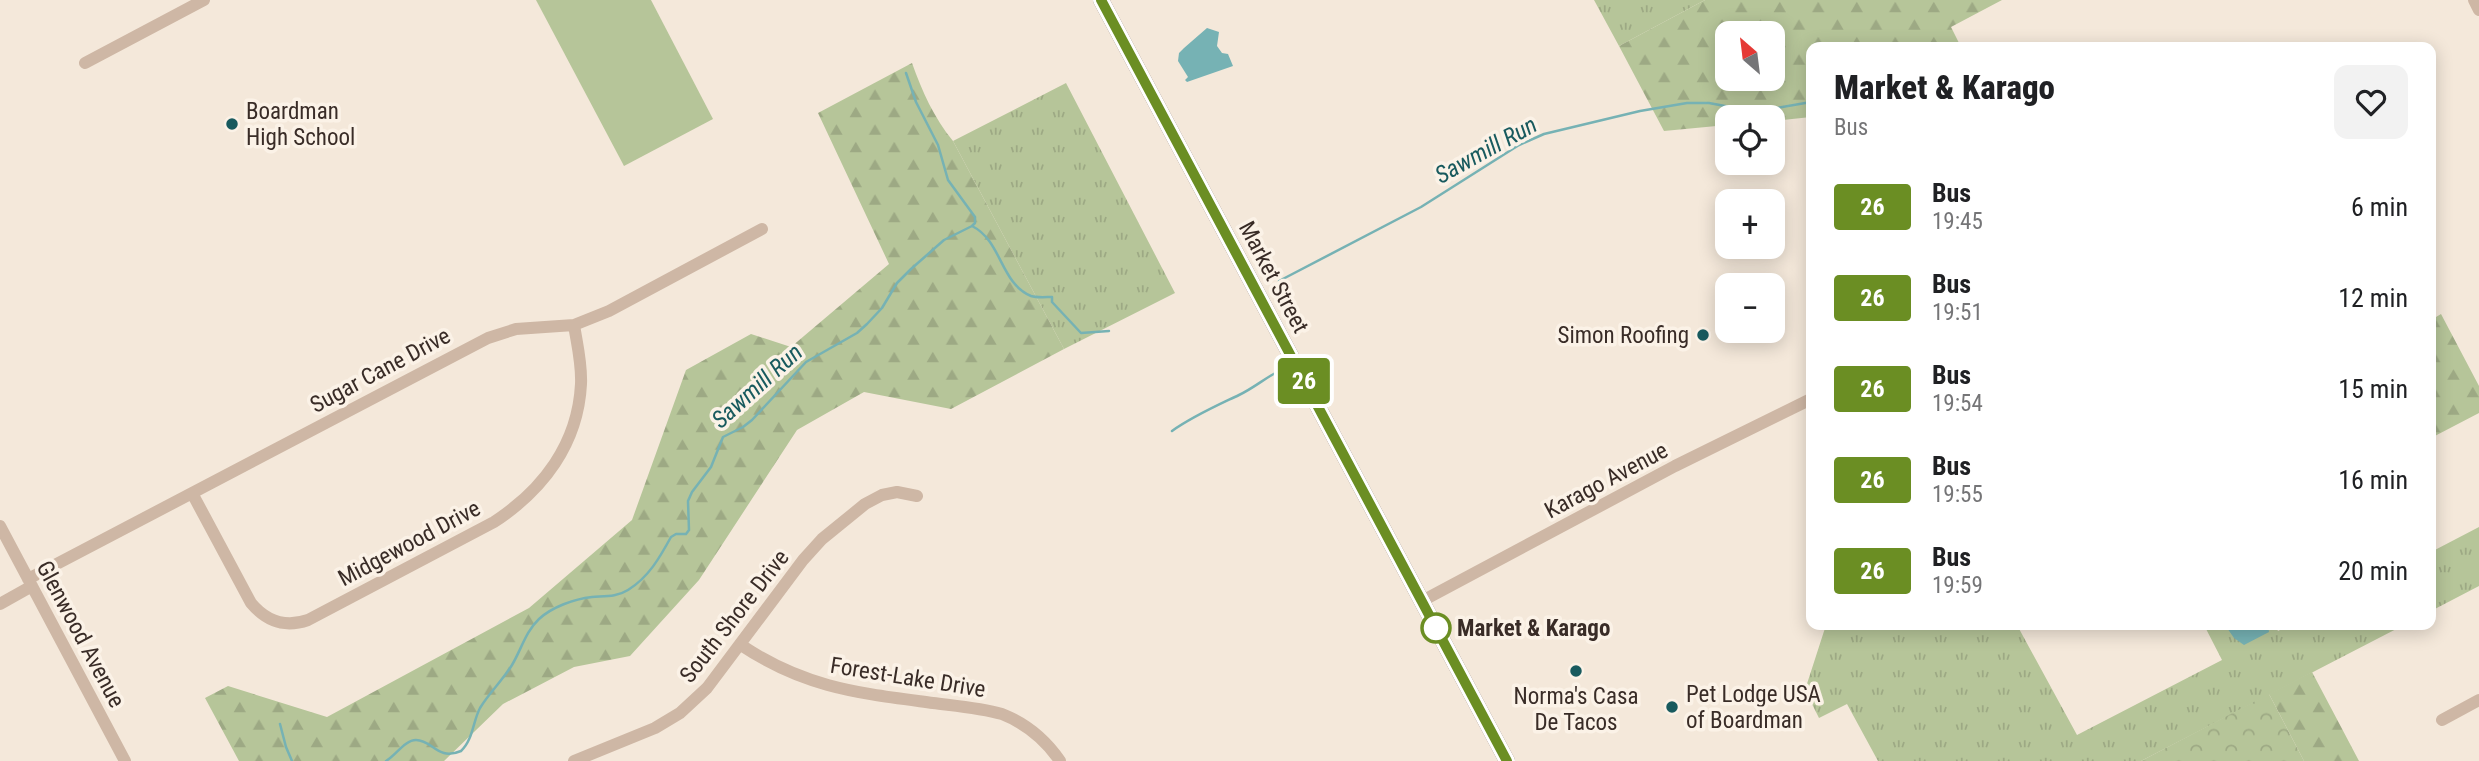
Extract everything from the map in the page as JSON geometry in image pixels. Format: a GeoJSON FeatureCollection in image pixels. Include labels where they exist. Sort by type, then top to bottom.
{"type":"FeatureCollection","features":[{"type":"Feature","properties":{"kind":"main road","name":"Market Street"},"geometry":{"type":"LineString","coordinates":[[1101,0],[1507,761]]}},
{"type":"Feature","properties":{"kind":"street"},"geometry":{"type":"LineString","coordinates":[[85,63],[204,0]]}},
{"type":"Feature","properties":{"kind":"street"},"geometry":{"type":"LineString","coordinates":[[2474,0],[2479,10]]}},
{"type":"Feature","properties":{"kind":"street","name":"Sugar Cane Drive"},"geometry":{"type":"LineString","coordinates":[[0,604],[30,582],[191,493],[488,338],[516,329],[574,325],[609,310],[762,229]]}},
{"type":"Feature","properties":{"kind":"street","name":"Midgewood Drive"},"geometry":{"type":"LineString","coordinates":[[191,493],[251,603],[258,611],[283,624],[307,620],[494,522],[516,508],[536,490],[559,458],[576,418],[581,363],[574,325]]}},
{"type":"Feature","properties":{"kind":"street","name":"Karago Avenue"},"geometry":{"type":"LineString","coordinates":[[1422,601],[1675,466],[1806,401]]}},
{"type":"Feature","properties":{"kind":"street","name":"South Shore Drive"},"geometry":{"type":"LineString","coordinates":[[574,761],[603,756],[680,713],[707,688],[803,560],[839,524],[865,504],[886,493],[917,496]]}},
{"type":"Feature","properties":{"kind":"street","name":"Glenwood Avenue"},"geometry":{"type":"LineString","coordinates":[[0,526],[125,761]]}},
{"type":"Feature","properties":{"kind":"street","name":"Forest-Lake Drive"},"geometry":{"type":"LineString","coordinates":[[741,645],[777,667],[822,685],[868,695],[1002,714],[1020,722],[1038,735],[1060,761]]}},
{"type":"Feature","properties":{"kind":"street"},"geometry":{"type":"LineString","coordinates":[[2442,720],[2479,700]]}},
{"type":"Feature","properties":{"kind":"green space"},"geometry":{"type":"Polygon","coordinates":[[[536,0],[651,0],[713,119],[624,166],[536,0]]]}},
{"type":"Feature","properties":{"kind":"green space"},"geometry":{"type":"Polygon","coordinates":[[[1594,0],[1705,0],[1619,46],[1594,0]]]}},
{"type":"Feature","properties":{"kind":"green space"},"geometry":{"type":"Polygon","coordinates":[[[1705,0],[2002,0],[1951,27],[1958,42],[1806,42],[1806,118],[1785,120],[1785,105],[1715,105],[1715,126],[1664,131],[1619,46],[1705,0]]]}},
{"type":"Feature","properties":{"kind":"green space"},"geometry":{"type":"Polygon","coordinates":[[[912,63],[929,104],[953,141],[1064,349],[951,409],[864,392],[797,430],[699,580],[630,656],[574,667],[503,704],[444,761],[239,761],[205,698],[228,686],[327,717],[529,608],[632,520],[686,370],[751,334],[791,347],[889,264],[818,113],[912,63]]]}},
{"type":"Feature","properties":{"kind":"green space"},"geometry":{"type":"Polygon","coordinates":[[[1066,83],[1175,293],[1064,349],[953,141],[1066,83]]]}},
{"type":"Feature","properties":{"kind":"green space"},"geometry":{"type":"Polygon","coordinates":[[[2441,314],[2479,386],[2479,413],[2436,435],[2436,317],[2441,314]]]}},
{"type":"Feature","properties":{"kind":"green space"},"geometry":{"type":"Polygon","coordinates":[[[2479,527],[2479,586],[2436,608],[2436,549],[2479,527]]]}},
{"type":"Feature","properties":{"kind":"green space"},"geometry":{"type":"Polygon","coordinates":[[[1824,630],[2020,630],[2077,735],[2222,660],[2207,630],[2394,630],[2141,761],[1878,761],[1847,704],[1819,718],[1805,690],[1824,630]]]}},
{"type":"Feature","properties":{"kind":"green space"},"geometry":{"type":"Polygon","coordinates":[[[2312,672],[2359,761],[2304,761],[2269,694],[2312,672]]]}},
{"type":"Feature","properties":{"kind":"green space"},"geometry":{"type":"Polygon","coordinates":[[[2269,694],[2304,761],[2141,761],[2269,694]]]}},
{"type":"Feature","properties":{"kind":"water"},"geometry":{"type":"Polygon","coordinates":[[[1207,28],[1219,32],[1217,46],[1222,53],[1228,54],[1233,66],[1187,82],[1185,80],[1188,77],[1178,61],[1179,53],[1207,28]]]}},
{"type":"Feature","properties":{"kind":"water"},"geometry":{"type":"Polygon","coordinates":[[[2228,630],[2269,630],[2244,645],[2228,630]]]}},
{"type":"Feature","properties":{"kind":"waterway"},"geometry":{"type":"LineString","coordinates":[[906,73],[916,102],[938,145],[948,180],[975,217],[972,226]]}},
{"type":"Feature","properties":{"kind":"waterway","name":"Sawmill Run"},"geometry":{"type":"LineString","coordinates":[[1279,281],[1421,207],[1519,145],[1544,134],[1640,111],[1687,103],[1709,103],[1741,109],[1777,108],[1806,103]]}},
{"type":"Feature","properties":{"kind":"waterway","name":"Sawmill Run"},"geometry":{"type":"LineString","coordinates":[[386,761],[404,745],[416,740],[446,754],[461,751],[468,741],[480,708],[508,671],[534,624],[557,607],[585,598],[615,595],[642,579],[671,537],[686,534],[689,530],[688,501],[711,467],[723,437],[752,420],[806,362],[857,333],[882,308],[897,283],[944,240],[972,226],[990,241],[1013,282],[1021,290],[1033,297],[1052,297],[1052,302],[1081,333],[1109,331]]}},
{"type":"Feature","properties":{"kind":"waterway","name":"Sawmill Run"},"geometry":{"type":"LineString","coordinates":[[1172,431],[1244,393],[1277,372]]}},
{"type":"Feature","properties":{"kind":"waterway"},"geometry":{"type":"LineString","coordinates":[[280,724],[292,761]]}},
{"type":"Feature","properties":{"kind":"bus line","name":"26"},"geometry":{"type":"LineString","coordinates":[[1101,0],[1507,761]]}},
{"type":"Feature","properties":{"kind":"place","name":"Boardman High School"},"geometry":{"type":"Point","coordinates":[232,124]}},
{"type":"Feature","properties":{"kind":"place","name":"Simon Roofing"},"geometry":{"type":"Point","coordinates":[1703,335]}},
{"type":"Feature","properties":{"kind":"place","name":"Market & Karago"},"geometry":{"type":"Point","coordinates":[1436,628]}},
{"type":"Feature","properties":{"kind":"place","name":"Norma's Casa De Tacos"},"geometry":{"type":"Point","coordinates":[1576,671]}},
{"type":"Feature","properties":{"kind":"place","name":"Pet Lodge USA of Boardman"},"geometry":{"type":"Point","coordinates":[1672,707]}}]}
